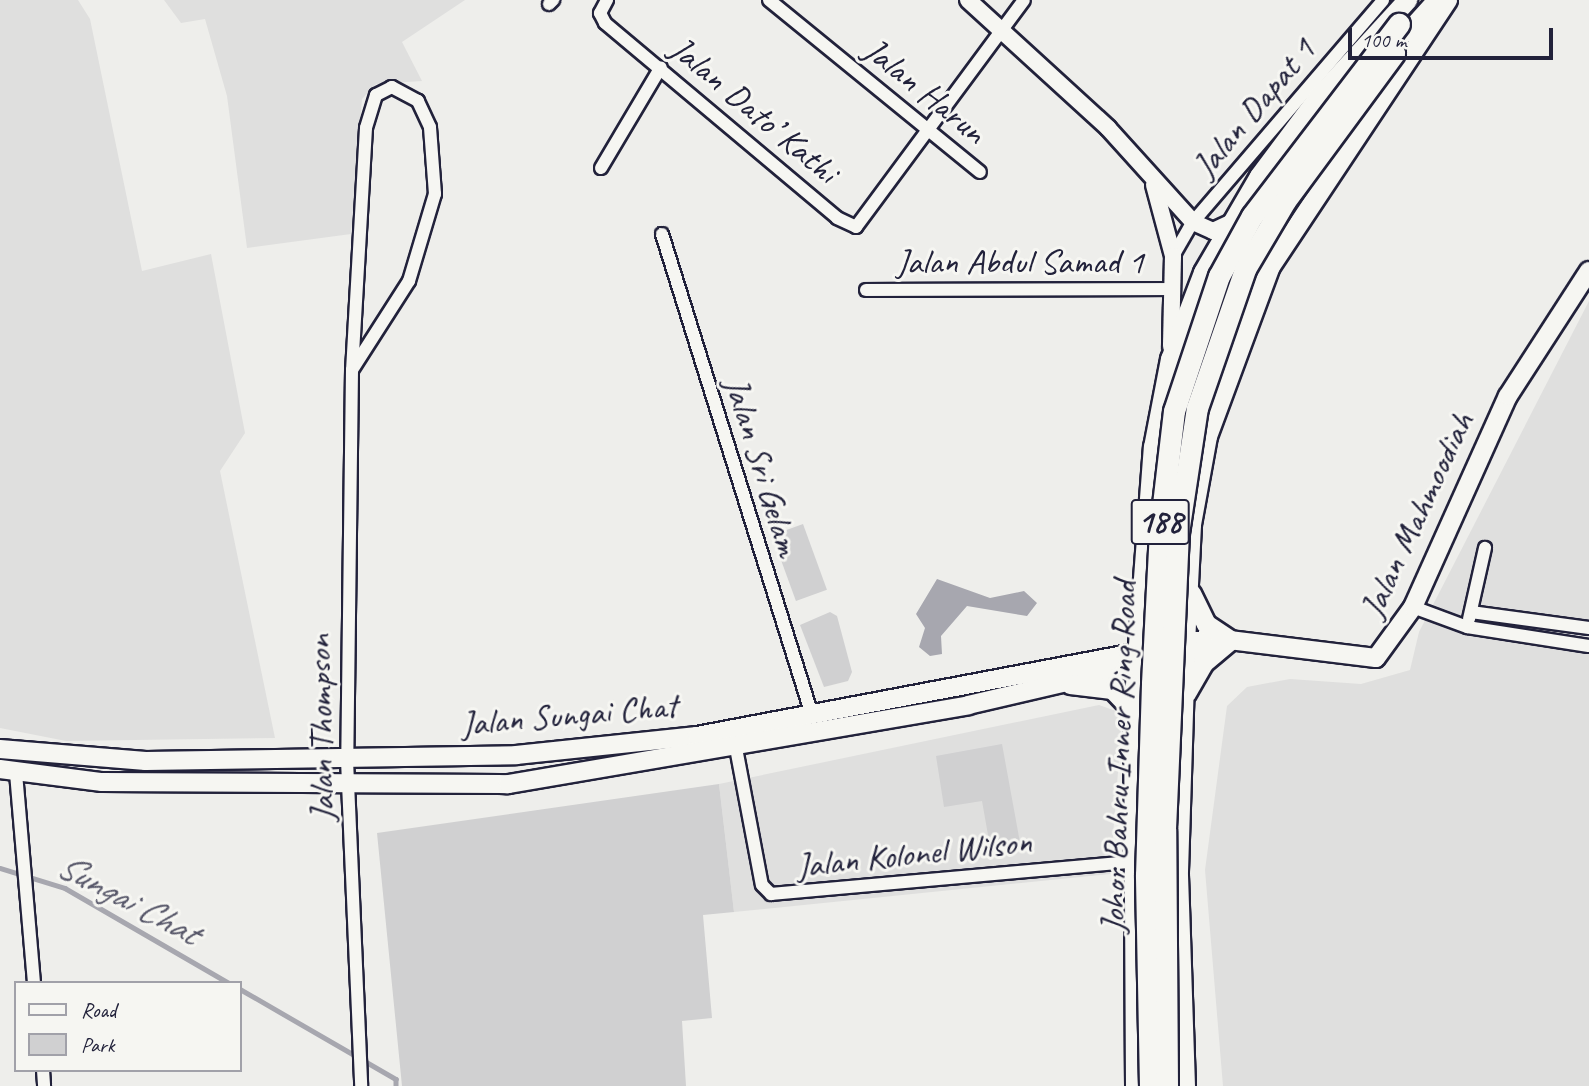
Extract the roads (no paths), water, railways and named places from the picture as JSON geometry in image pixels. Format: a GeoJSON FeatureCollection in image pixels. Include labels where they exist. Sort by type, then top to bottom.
{"type":"FeatureCollection","features":[{"type":"Feature","properties":{"kind":"highway","name":"Johor Bahru Inner Ring Road"},"geometry":{"type":"LineString","coordinates":[[1167,1086],[1165,856],[1177,545],[1196,408],[1245,269],[1285,201],[1405,28],[1419,0]]}},
{"type":"Feature","properties":{"kind":"highway","name":"Johor Bahru Inner Ring Road"},"geometry":{"type":"LineString","coordinates":[[1150,1086],[1152,697],[1160,530],[1174,411],[1219,276],[1252,216],[1405,28],[1438,0]]}},
{"type":"Feature","properties":{"kind":"main road"},"geometry":{"type":"LineString","coordinates":[[1135,1086],[1131,862],[1133,710],[1153,447],[1170,359],[1203,272],[1230,223],[1318,97],[1407,0]]}},
{"type":"Feature","properties":{"kind":"main road"},"geometry":{"type":"LineString","coordinates":[[1134,1055],[1156,1082],[1184,1079],[1178,870],[1185,651],[1191,524],[1207,436],[1253,303],[1290,231],[1429,36],[1447,0]]}},
{"type":"Feature","properties":{"kind":"main road","name":"Jalan Mahmoodiah"},"geometry":{"type":"LineString","coordinates":[[1136,662],[1230,640],[1376,658],[1413,607],[1508,396],[1589,271]]}},
{"type":"Feature","properties":{"kind":"main road"},"geometry":{"type":"LineString","coordinates":[[1184,698],[1203,663],[1230,640],[1206,624],[1188,585]]}},
{"type":"Feature","properties":{"kind":"main road","name":"Jalan Sungai Chat"},"geometry":{"type":"LineString","coordinates":[[0,749],[121,761],[347,760],[614,746],[1136,662]]}},
{"type":"Feature","properties":{"kind":"main road","name":"Jalan Sungai Chat"},"geometry":{"type":"LineString","coordinates":[[8,771],[102,782],[348,787],[508,784],[736,748],[1070,684],[1136,662]]}},
{"type":"Feature","properties":{"kind":"main road"},"geometry":{"type":"LineString","coordinates":[[1070,684],[1112,689],[1133,710]]}},
{"type":"Feature","properties":{"kind":"street","name":"Jalan Dato’ Kathi"},"geometry":{"type":"LineString","coordinates":[[607,0],[601,18],[856,227],[930,133]]}},
{"type":"Feature","properties":{"kind":"street","name":"Jalan Harun"},"geometry":{"type":"LineString","coordinates":[[769,0],[980,172]]}},
{"type":"Feature","properties":{"kind":"street"},"geometry":{"type":"LineString","coordinates":[[968,0],[1108,128],[1153,181],[1193,222],[1213,231],[1230,223]]}},
{"type":"Feature","properties":{"kind":"street"},"geometry":{"type":"LineString","coordinates":[[930,133],[1024,0]]}},
{"type":"Feature","properties":{"kind":"street","name":"Jalan Dapat 1"},"geometry":{"type":"LineString","coordinates":[[1172,256],[1193,222],[1378,2]]}},
{"type":"Feature","properties":{"kind":"street"},"geometry":{"type":"LineString","coordinates":[[601,168],[661,68]]}},
{"type":"Feature","properties":{"kind":"street","name":"Jalan Thompson"},"geometry":{"type":"LineString","coordinates":[[352,370],[409,281],[435,194],[430,127],[418,101],[392,87],[376,95],[366,128],[352,370],[347,760],[361,1086]]}},
{"type":"Feature","properties":{"kind":"street"},"geometry":{"type":"LineString","coordinates":[[1153,181],[1172,256],[1174,289],[1170,359]]}},
{"type":"Feature","properties":{"kind":"street","name":"Jalan Sri Gelam"},"geometry":{"type":"LineString","coordinates":[[662,234],[813,715]]}},
{"type":"Feature","properties":{"kind":"street","name":"Jalan Abdul Samad 1"},"geometry":{"type":"LineString","coordinates":[[866,290],[1174,289]]}},
{"type":"Feature","properties":{"kind":"street"},"geometry":{"type":"LineString","coordinates":[[1467,627],[1485,548]]}},
{"type":"Feature","properties":{"kind":"street"},"geometry":{"type":"LineString","coordinates":[[1413,607],[1467,627],[1589,646]]}},
{"type":"Feature","properties":{"kind":"street"},"geometry":{"type":"LineString","coordinates":[[1471,612],[1589,628]]}},
{"type":"Feature","properties":{"kind":"street","name":"Jalan Kolonel Wilson"},"geometry":{"type":"LineString","coordinates":[[736,748],[762,885],[771,894],[1131,862]]}},
{"type":"Feature","properties":{"kind":"street","name":"Jalan Sungai Chat"},"geometry":{"type":"LineString","coordinates":[[8,771],[23,869],[34,981]]}},
{"type":"Feature","properties":{"kind":"waterway","name":"Sungai Chat"},"geometry":{"type":"LineString","coordinates":[[0,868],[65,888],[226,981]]}},
{"type":"Feature","properties":{"kind":"waterway","name":"Sungai Chat"},"geometry":{"type":"LineString","coordinates":[[242,990],[396,1079],[396,1086]]}}]}
